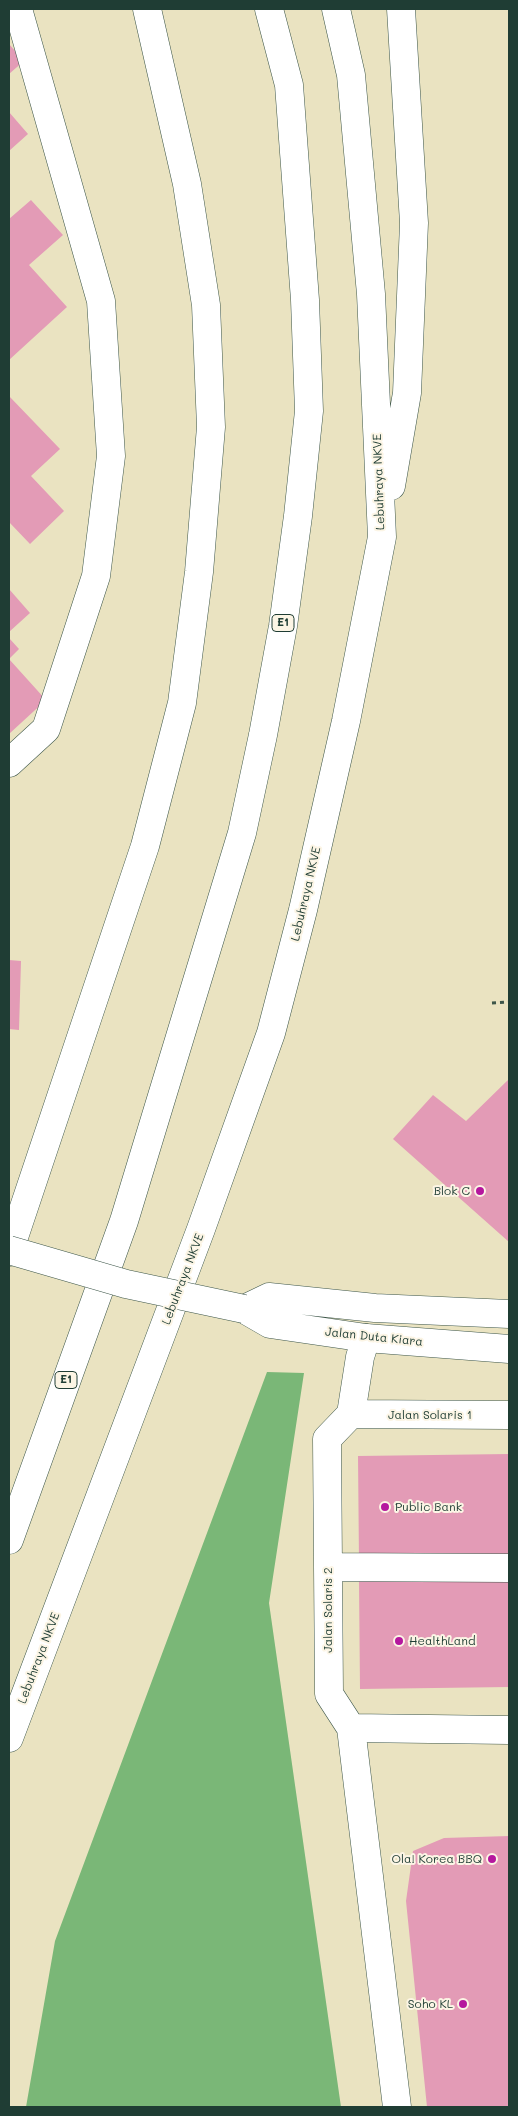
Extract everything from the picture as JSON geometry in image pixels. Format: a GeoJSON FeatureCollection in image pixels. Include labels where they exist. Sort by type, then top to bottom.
{"type":"FeatureCollection","features":[{"type":"Feature","properties":{"kind":"main road"},"geometry":{"type":"LineString","coordinates":[[9,763],[46,729],[96,576],[111,456],[101,301],[18,9]]}},
{"type":"Feature","properties":{"kind":"main road"},"geometry":{"type":"LineString","coordinates":[[9,1251],[145,846],[182,703],[199,572],[211,427],[206,305],[188,184],[147,9]]}},
{"type":"Feature","properties":{"kind":"main road","name":"E1"},"geometry":{"type":"LineString","coordinates":[[9,1540],[124,1221],[242,833],[263,735],[283,626],[298,516],[309,411],[305,300],[289,86],[269,9]]}},
{"type":"Feature","properties":{"kind":"main road","name":"Lebuhraya NKVE"},"geometry":{"type":"LineString","coordinates":[[9,1738],[201,1230],[272,1033],[303,910],[346,721],[382,537],[371,294],[350,75],[336,9]]}},
{"type":"Feature","properties":{"kind":"main road"},"geometry":{"type":"LineString","coordinates":[[382,537],[407,393],[414,223],[401,9]]}},
{"type":"Feature","properties":{"kind":"main road","name":"Jalan Duta Kiara"},"geometry":{"type":"LineString","coordinates":[[9,1251],[126,1284],[244,1309],[270,1324],[366,1338],[509,1349]]}},
{"type":"Feature","properties":{"kind":"main road"},"geometry":{"type":"LineString","coordinates":[[244,1309],[268,1297],[375,1308],[509,1314]]}},
{"type":"Feature","properties":{"kind":"main road"},"geometry":{"type":"LineString","coordinates":[[351,1414],[360,1357],[366,1338]]}},
{"type":"Feature","properties":{"kind":"main road","name":"Jalan Solaris 1"},"geometry":{"type":"LineString","coordinates":[[351,1414],[509,1415]]}},
{"type":"Feature","properties":{"kind":"main road","name":"Jalan Solaris 2"},"geometry":{"type":"LineString","coordinates":[[351,1414],[327,1439],[329,1694],[351,1728]]}},
{"type":"Feature","properties":{"kind":"main road"},"geometry":{"type":"LineString","coordinates":[[328,1567],[509,1568]]}},
{"type":"Feature","properties":{"kind":"main road"},"geometry":{"type":"LineString","coordinates":[[397,2107],[351,1728],[509,1730]]}},
{"type":"Feature","properties":{"kind":"path"},"geometry":{"type":"LineString","coordinates":[[492,1003],[509,1002]]}},
{"type":"Feature","properties":{"kind":"green space"},"geometry":{"type":"Polygon","coordinates":[[[267,1372],[304,1373],[269,1603],[341,2107],[26,2107],[55,1941],[267,1372]]]}},
{"type":"Feature","properties":{"kind":"building"},"geometry":{"type":"Polygon","coordinates":[[[9,44],[24,61],[9,74],[9,44]]]}},
{"type":"Feature","properties":{"kind":"building"},"geometry":{"type":"Polygon","coordinates":[[[9,112],[28,134],[9,151],[9,112]]]}},
{"type":"Feature","properties":{"kind":"building"},"geometry":{"type":"Polygon","coordinates":[[[31,200],[63,235],[29,265],[67,307],[9,360],[9,219],[31,200]]]}},
{"type":"Feature","properties":{"kind":"building"},"geometry":{"type":"Polygon","coordinates":[[[9,396],[60,449],[31,476],[64,511],[30,544],[9,522],[9,396]]]}},
{"type":"Feature","properties":{"kind":"building"},"geometry":{"type":"Polygon","coordinates":[[[9,589],[30,613],[9,632],[9,589]]]}},
{"type":"Feature","properties":{"kind":"building"},"geometry":{"type":"Polygon","coordinates":[[[9,638],[19,649],[9,659],[9,638]]]}},
{"type":"Feature","properties":{"kind":"building"},"geometry":{"type":"Polygon","coordinates":[[[9,659],[46,700],[9,734],[9,659]]]}},
{"type":"Feature","properties":{"kind":"building"},"geometry":{"type":"Polygon","coordinates":[[[9,960],[21,961],[19,1030],[9,1029],[9,960]]]}},
{"type":"Feature","properties":{"kind":"building","name":"Blok C"},"geometry":{"type":"Polygon","coordinates":[[[509,1079],[509,1242],[393,1139],[433,1095],[466,1121],[509,1079]]]}},
{"type":"Feature","properties":{"kind":"building"},"geometry":{"type":"Polygon","coordinates":[[[509,1454],[509,1561],[359,1562],[358,1456],[509,1454]]]}},
{"type":"Feature","properties":{"kind":"building"},"geometry":{"type":"Polygon","coordinates":[[[509,1580],[509,1687],[360,1689],[359,1581],[509,1580]]]}},
{"type":"Feature","properties":{"kind":"building","name":"Soho KL"},"geometry":{"type":"Polygon","coordinates":[[[509,1836],[509,2107],[427,2107],[406,1901],[413,1851],[444,1838],[509,1836]]]}},
{"type":"Feature","properties":{"kind":"place","name":"Blok C"},"geometry":{"type":"Point","coordinates":[480,1191]}},
{"type":"Feature","properties":{"kind":"place","name":"Public Bank"},"geometry":{"type":"Point","coordinates":[385,1507]}},
{"type":"Feature","properties":{"kind":"place","name":"HealthLand"},"geometry":{"type":"Point","coordinates":[399,1641]}},
{"type":"Feature","properties":{"kind":"place","name":"Ola! Korea BBQ"},"geometry":{"type":"Point","coordinates":[492,1859]}},
{"type":"Feature","properties":{"kind":"place","name":"Soho KL"},"geometry":{"type":"Point","coordinates":[463,2004]}}]}
